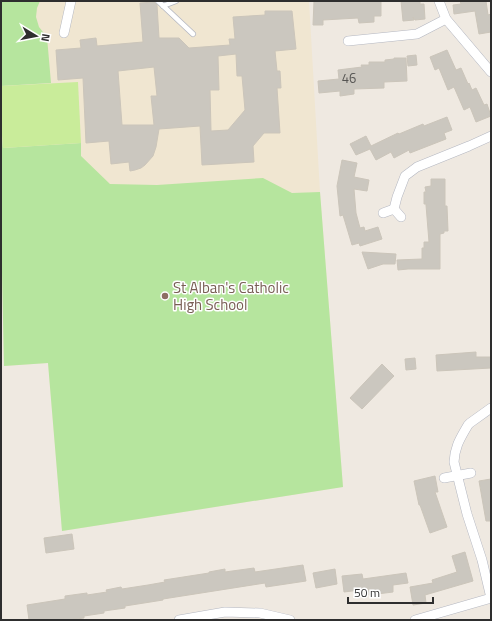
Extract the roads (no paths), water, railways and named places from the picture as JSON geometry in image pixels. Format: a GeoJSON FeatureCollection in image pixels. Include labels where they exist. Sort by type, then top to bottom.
{"type":"FeatureCollection","features":[{"type":"Feature","properties":{"kind":"street"},"geometry":{"type":"LineString","coordinates":[[64,33],[71,1]]}},
{"type":"Feature","properties":{"kind":"street"},"geometry":{"type":"LineString","coordinates":[[439,1],[446,19],[491,72]]}},
{"type":"Feature","properties":{"kind":"street"},"geometry":{"type":"LineString","coordinates":[[348,41],[417,34],[446,19]]}},
{"type":"Feature","properties":{"kind":"street"},"geometry":{"type":"LineString","coordinates":[[394,209],[405,176],[417,167],[491,136]]}},
{"type":"Feature","properties":{"kind":"street"},"geometry":{"type":"LineString","coordinates":[[383,213],[394,209]]}},
{"type":"Feature","properties":{"kind":"street"},"geometry":{"type":"LineString","coordinates":[[394,209],[401,217]]}},
{"type":"Feature","properties":{"kind":"street"},"geometry":{"type":"LineString","coordinates":[[415,620],[491,598],[482,560],[467,514],[454,462],[458,443],[470,423],[491,408]]}},
{"type":"Feature","properties":{"kind":"street"},"geometry":{"type":"LineString","coordinates":[[444,478],[471,473]]}},
{"type":"Feature","properties":{"kind":"street"},"geometry":{"type":"LineString","coordinates":[[179,620],[232,612],[260,613],[290,620]]}},
{"type":"Feature","properties":{"kind":"lane"},"geometry":{"type":"LineString","coordinates":[[158,1],[193,34]]}},
{"type":"Feature","properties":{"kind":"lane"},"geometry":{"type":"LineString","coordinates":[[163,6],[176,1]]}},
{"type":"Feature","properties":{"kind":"place","name":"St Alban's Catholic High School"},"geometry":{"type":"Point","coordinates":[165,296]}}]}
